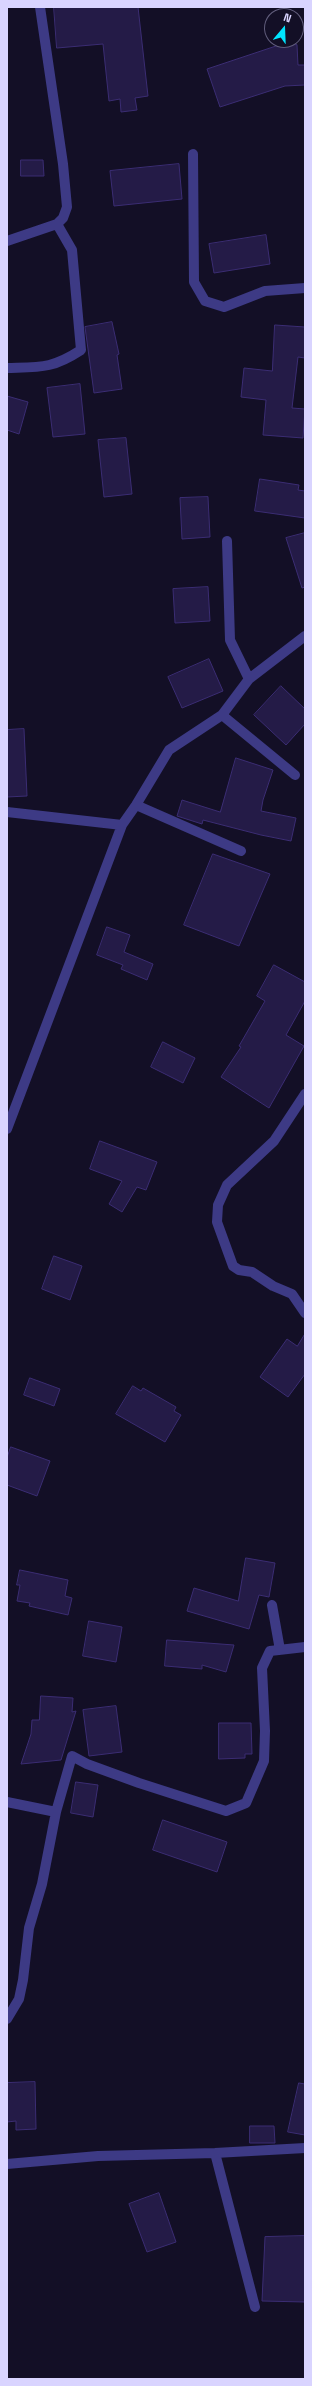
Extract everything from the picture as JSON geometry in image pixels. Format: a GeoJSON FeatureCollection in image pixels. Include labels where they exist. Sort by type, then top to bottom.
{"type":"FeatureCollection","features":[{"type":"Feature","properties":{"kind":"street"},"geometry":{"type":"LineString","coordinates":[[7,241],[57,224],[63,218],[66,207],[62,157],[40,7]]}},
{"type":"Feature","properties":{"kind":"street"},"geometry":{"type":"LineString","coordinates":[[193,154],[194,282],[205,302],[224,307],[265,291],[305,288]]}},
{"type":"Feature","properties":{"kind":"street"},"geometry":{"type":"LineString","coordinates":[[7,368],[44,367],[62,362],[81,350],[72,250],[57,224]]}},
{"type":"Feature","properties":{"kind":"street"},"geometry":{"type":"LineString","coordinates":[[227,541],[230,640],[249,679]]}},
{"type":"Feature","properties":{"kind":"street"},"geometry":{"type":"LineString","coordinates":[[7,1129],[122,825],[136,805],[169,750],[222,715],[249,679],[305,636]]}},
{"type":"Feature","properties":{"kind":"street"},"geometry":{"type":"LineString","coordinates":[[222,715],[295,775]]}},
{"type":"Feature","properties":{"kind":"street"},"geometry":{"type":"LineString","coordinates":[[136,805],[242,851]]}},
{"type":"Feature","properties":{"kind":"street"},"geometry":{"type":"LineString","coordinates":[[7,812],[122,825]]}},
{"type":"Feature","properties":{"kind":"street"},"geometry":{"type":"LineString","coordinates":[[305,1094],[274,1141],[228,1185],[218,1205],[217,1222],[233,1266],[239,1270],[252,1272],[273,1286],[292,1294],[305,1313]]}},
{"type":"Feature","properties":{"kind":"street"},"geometry":{"type":"LineString","coordinates":[[272,1605],[280,1650]]}},
{"type":"Feature","properties":{"kind":"street"},"geometry":{"type":"LineString","coordinates":[[7,2019],[19,1999],[23,1980],[29,1928],[44,1877],[56,1812],[72,1756],[88,1764],[226,1811],[246,1803],[264,1761],[265,1731],[262,1668],[270,1651],[305,1647]]}},
{"type":"Feature","properties":{"kind":"street"},"geometry":{"type":"LineString","coordinates":[[7,1802],[56,1812]]}},
{"type":"Feature","properties":{"kind":"street"},"geometry":{"type":"LineString","coordinates":[[7,2164],[98,2156],[215,2153],[305,2148]]}},
{"type":"Feature","properties":{"kind":"street"},"geometry":{"type":"LineString","coordinates":[[215,2153],[255,2307]]}},
{"type":"Feature","properties":{"kind":"building"},"geometry":{"type":"Polygon","coordinates":[[[54,7],[138,7],[148,96],[135,98],[137,110],[121,112],[120,99],[109,101],[103,44],[57,48],[54,7]]]}},
{"type":"Feature","properties":{"kind":"building"},"geometry":{"type":"Polygon","coordinates":[[[270,48],[297,48],[298,65],[305,65],[305,85],[285,86],[220,107],[207,69],[270,48]]]}},
{"type":"Feature","properties":{"kind":"building"},"geometry":{"type":"Polygon","coordinates":[[[21,160],[43,160],[44,176],[21,176],[21,160]]]}},
{"type":"Feature","properties":{"kind":"building"},"geometry":{"type":"Polygon","coordinates":[[[179,164],[182,199],[114,206],[110,171],[179,164]]]}},
{"type":"Feature","properties":{"kind":"building"},"geometry":{"type":"Polygon","coordinates":[[[266,235],[270,264],[214,273],[209,244],[266,235]]]}},
{"type":"Feature","properties":{"kind":"building"},"geometry":{"type":"Polygon","coordinates":[[[112,322],[119,354],[117,355],[122,389],[94,393],[85,327],[112,322]]]}},
{"type":"Feature","properties":{"kind":"building"},"geometry":{"type":"Polygon","coordinates":[[[275,325],[305,327],[305,358],[298,357],[292,408],[305,409],[303,438],[263,435],[266,400],[241,397],[244,368],[272,371],[275,325]]]}},
{"type":"Feature","properties":{"kind":"building"},"geometry":{"type":"Polygon","coordinates":[[[80,384],[85,434],[53,437],[47,388],[80,384]]]}},
{"type":"Feature","properties":{"kind":"building"},"geometry":{"type":"Polygon","coordinates":[[[7,396],[28,402],[19,434],[7,430],[7,396]]]}},
{"type":"Feature","properties":{"kind":"building"},"geometry":{"type":"Polygon","coordinates":[[[126,438],[132,494],[104,497],[98,440],[126,438]]]}},
{"type":"Feature","properties":{"kind":"building"},"geometry":{"type":"Polygon","coordinates":[[[260,479],[299,485],[298,490],[305,491],[305,518],[255,511],[260,479]]]}},
{"type":"Feature","properties":{"kind":"building"},"geometry":{"type":"Polygon","coordinates":[[[208,497],[210,537],[182,539],[180,498],[208,497]]]}},
{"type":"Feature","properties":{"kind":"building"},"geometry":{"type":"Polygon","coordinates":[[[305,533],[305,587],[302,588],[286,538],[305,533]]]}},
{"type":"Feature","properties":{"kind":"building"},"geometry":{"type":"Polygon","coordinates":[[[208,587],[210,621],[175,623],[173,589],[208,587]]]}},
{"type":"Feature","properties":{"kind":"building"},"geometry":{"type":"Polygon","coordinates":[[[209,659],[223,691],[182,708],[168,677],[209,659]]]}},
{"type":"Feature","properties":{"kind":"building"},"geometry":{"type":"Polygon","coordinates":[[[281,686],[305,709],[305,724],[286,745],[254,715],[281,686]]]}},
{"type":"Feature","properties":{"kind":"building"},"geometry":{"type":"Polygon","coordinates":[[[24,729],[27,796],[7,797],[7,730],[24,729]]]}},
{"type":"Feature","properties":{"kind":"building"},"geometry":{"type":"Polygon","coordinates":[[[236,758],[273,770],[261,811],[296,818],[291,841],[203,820],[202,824],[177,816],[182,800],[220,812],[236,758]]]}},
{"type":"Feature","properties":{"kind":"building"},"geometry":{"type":"Polygon","coordinates":[[[213,854],[270,874],[239,946],[184,925],[213,854]]]}},
{"type":"Feature","properties":{"kind":"building"},"geometry":{"type":"Polygon","coordinates":[[[107,927],[130,935],[124,952],[153,964],[147,980],[121,969],[123,965],[97,955],[107,927]]]}},
{"type":"Feature","properties":{"kind":"building"},"geometry":{"type":"Polygon","coordinates":[[[274,965],[305,982],[305,1001],[286,1035],[304,1046],[269,1108],[221,1077],[241,1047],[239,1046],[265,1001],[257,996],[274,965]]]}},
{"type":"Feature","properties":{"kind":"building"},"geometry":{"type":"Polygon","coordinates":[[[163,1042],[195,1058],[183,1083],[151,1067],[163,1042]]]}},
{"type":"Feature","properties":{"kind":"building"},"geometry":{"type":"Polygon","coordinates":[[[100,1141],[157,1162],[146,1190],[137,1187],[122,1212],[109,1204],[122,1181],[90,1169],[100,1141]]]}},
{"type":"Feature","properties":{"kind":"building"},"geometry":{"type":"Polygon","coordinates":[[[54,1256],[82,1266],[70,1300],[42,1289],[54,1256]]]}},
{"type":"Feature","properties":{"kind":"building"},"geometry":{"type":"Polygon","coordinates":[[[305,1334],[305,1374],[288,1397],[260,1377],[287,1339],[297,1346],[305,1334]]]}},
{"type":"Feature","properties":{"kind":"building"},"geometry":{"type":"Polygon","coordinates":[[[30,1378],[60,1389],[54,1406],[24,1395],[30,1378]]]}},
{"type":"Feature","properties":{"kind":"building"},"geometry":{"type":"Polygon","coordinates":[[[133,1386],[141,1391],[143,1388],[176,1407],[174,1411],[181,1415],[165,1442],[116,1414],[133,1386]]]}},
{"type":"Feature","properties":{"kind":"building"},"geometry":{"type":"Polygon","coordinates":[[[11,1447],[50,1461],[37,1496],[7,1485],[7,1458],[11,1447]]]}},
{"type":"Feature","properties":{"kind":"building"},"geometry":{"type":"Polygon","coordinates":[[[246,1558],[275,1563],[269,1597],[259,1595],[249,1629],[187,1611],[194,1588],[238,1601],[246,1558]]]}},
{"type":"Feature","properties":{"kind":"building"},"geometry":{"type":"Polygon","coordinates":[[[20,1570],[68,1580],[65,1596],[72,1598],[68,1615],[29,1606],[30,1603],[17,1601],[20,1585],[17,1585],[20,1570]]]}},
{"type":"Feature","properties":{"kind":"building"},"geometry":{"type":"Polygon","coordinates":[[[89,1621],[122,1627],[116,1662],[83,1656],[89,1621]]]}},
{"type":"Feature","properties":{"kind":"building"},"geometry":{"type":"Polygon","coordinates":[[[167,1640],[234,1645],[226,1672],[202,1665],[202,1669],[165,1666],[167,1640]]]}},
{"type":"Feature","properties":{"kind":"building"},"geometry":{"type":"Polygon","coordinates":[[[41,1696],[73,1698],[72,1712],[76,1711],[61,1760],[21,1764],[31,1734],[32,1720],[39,1720],[41,1696]]]}},
{"type":"Feature","properties":{"kind":"building"},"geometry":{"type":"Polygon","coordinates":[[[116,1706],[122,1752],[89,1756],[83,1710],[116,1706]]]}},
{"type":"Feature","properties":{"kind":"building"},"geometry":{"type":"Polygon","coordinates":[[[219,1723],[251,1723],[252,1754],[245,1754],[245,1758],[219,1759],[219,1723]]]}},
{"type":"Feature","properties":{"kind":"building"},"geometry":{"type":"Polygon","coordinates":[[[76,1782],[98,1785],[93,1817],[71,1813],[76,1782]]]}},
{"type":"Feature","properties":{"kind":"building"},"geometry":{"type":"Polygon","coordinates":[[[163,1820],[227,1842],[217,1872],[153,1850],[163,1820]]]}},
{"type":"Feature","properties":{"kind":"building"},"geometry":{"type":"Polygon","coordinates":[[[35,2082],[36,2129],[16,2130],[16,2121],[7,2122],[7,2083],[35,2082]]]}},
{"type":"Feature","properties":{"kind":"building"},"geometry":{"type":"Polygon","coordinates":[[[299,2083],[305,2084],[305,2135],[288,2132],[299,2083]]]}},
{"type":"Feature","properties":{"kind":"building"},"geometry":{"type":"Polygon","coordinates":[[[250,2126],[274,2126],[275,2143],[250,2143],[250,2126]]]}},
{"type":"Feature","properties":{"kind":"building"},"geometry":{"type":"Polygon","coordinates":[[[159,2193],[176,2242],[147,2252],[129,2204],[159,2193]]]}},
{"type":"Feature","properties":{"kind":"building"},"geometry":{"type":"Polygon","coordinates":[[[305,2236],[305,2302],[262,2301],[265,2237],[305,2236]]]}}]}
